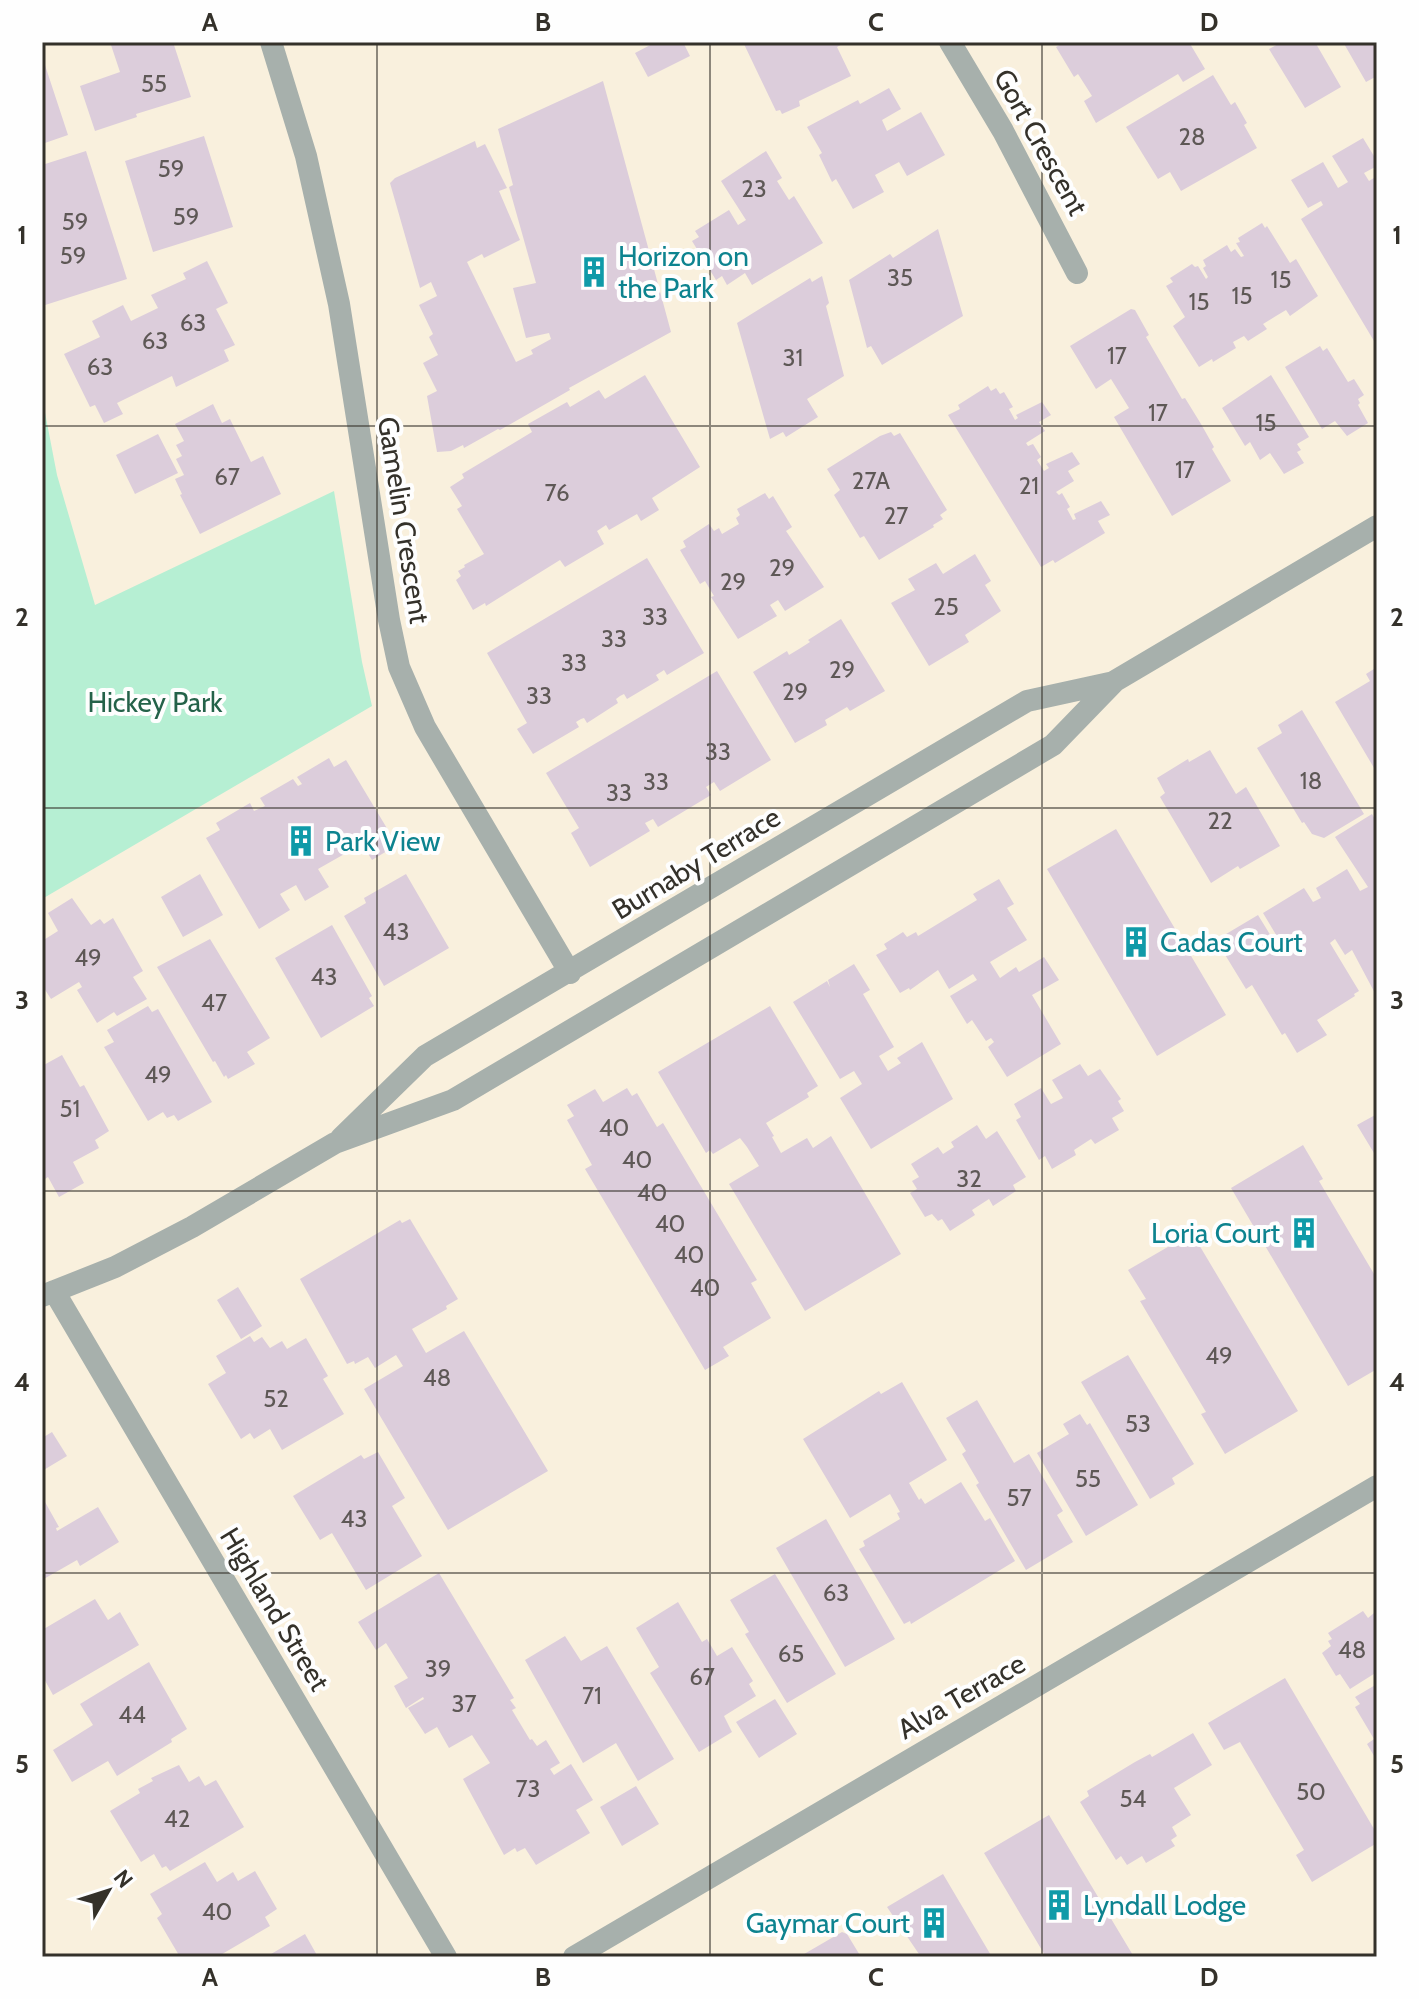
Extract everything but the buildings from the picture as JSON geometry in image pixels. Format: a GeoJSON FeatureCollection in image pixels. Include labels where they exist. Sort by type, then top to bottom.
{"type":"FeatureCollection","features":[{"type":"Feature","properties":{"kind":"street","name":"Gamelin Crescent"},"geometry":{"type":"LineString","coordinates":[[271,42],[306,156],[339,304],[399,667],[425,727],[570,973]]}},
{"type":"Feature","properties":{"kind":"street","name":"Gort Crescent"},"geometry":{"type":"LineString","coordinates":[[950,42],[1011,144],[1077,273]]}},
{"type":"Feature","properties":{"kind":"street","name":"Burnaby Terrace"},"geometry":{"type":"LineString","coordinates":[[48,1294],[115,1267],[192,1227],[335,1143],[453,1100],[1053,745],[1115,681],[1377,526]]}},
{"type":"Feature","properties":{"kind":"street","name":"Burnaby Terrace"},"geometry":{"type":"LineString","coordinates":[[335,1143],[425,1056],[1027,701],[1115,681]]}},
{"type":"Feature","properties":{"kind":"street","name":"Highland Street"},"geometry":{"type":"LineString","coordinates":[[48,1294],[446,1957]]}},
{"type":"Feature","properties":{"kind":"street","name":"Alva Terrace"},"geometry":{"type":"LineString","coordinates":[[574,1957],[1377,1486]]}},
{"type":"Feature","properties":{"kind":"green space","name":"Hickey Park"},"geometry":{"type":"Polygon","coordinates":[[[42,397],[57,475],[95,605],[334,491],[372,706],[42,899],[42,397]]]}},
{"type":"Feature","properties":{"kind":"place","name":"Horizon on the Park"},"geometry":{"type":"Point","coordinates":[594,272]}},
{"type":"Feature","properties":{"kind":"place","name":"Park View"},"geometry":{"type":"Point","coordinates":[301,841]}},
{"type":"Feature","properties":{"kind":"place","name":"Cadas Court"},"geometry":{"type":"Point","coordinates":[1136,942]}},
{"type":"Feature","properties":{"kind":"place","name":"Loria Court"},"geometry":{"type":"Point","coordinates":[1304,1233]}},
{"type":"Feature","properties":{"kind":"place","name":"Lyndall Lodge"},"geometry":{"type":"Point","coordinates":[1059,1905]}},
{"type":"Feature","properties":{"kind":"place","name":"Gaymar Court"},"geometry":{"type":"Point","coordinates":[934,1923]}}]}
